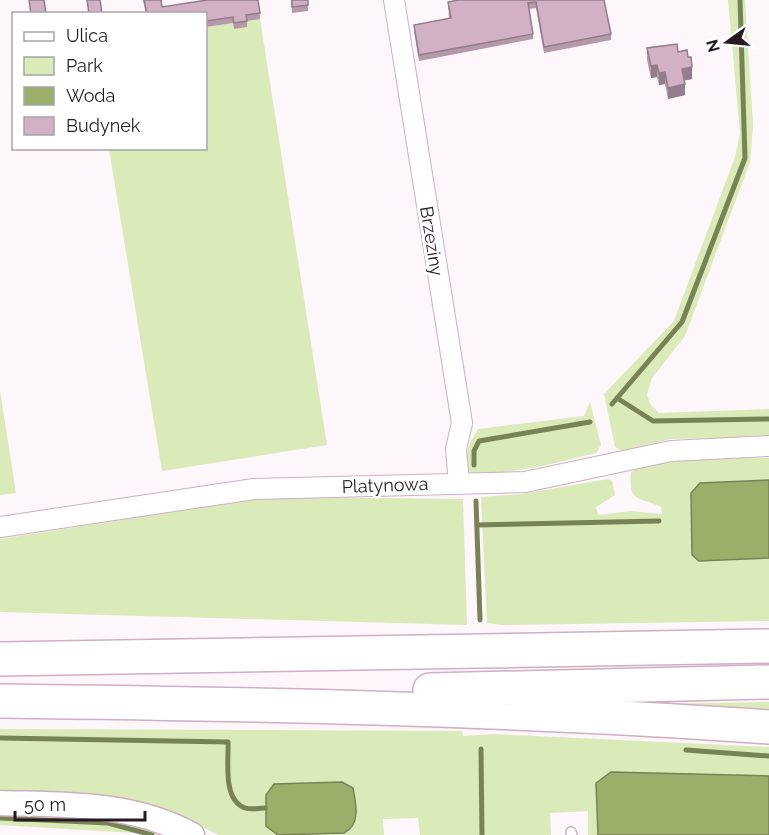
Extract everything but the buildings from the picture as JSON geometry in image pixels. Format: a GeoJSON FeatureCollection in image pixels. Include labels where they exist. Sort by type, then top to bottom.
{"type":"FeatureCollection","features":[{"type":"Feature","properties":{"kind":"highway"},"geometry":{"type":"LineString","coordinates":[[0,658],[769,646]]}},
{"type":"Feature","properties":{"kind":"highway"},"geometry":{"type":"LineString","coordinates":[[180,703],[447,689],[769,682]]}},
{"type":"Feature","properties":{"kind":"highway"},"geometry":{"type":"LineString","coordinates":[[0,701],[180,703],[548,713],[769,728]]}},
{"type":"Feature","properties":{"kind":"street","name":"Brzeziny"},"geometry":{"type":"LineString","coordinates":[[393,0],[462,423],[456,449],[459,483]]}},
{"type":"Feature","properties":{"kind":"street","name":"Platynowa"},"geometry":{"type":"LineString","coordinates":[[0,527],[254,489],[525,482],[671,451],[769,446]]}},
{"type":"Feature","properties":{"kind":"street"},"geometry":{"type":"LineString","coordinates":[[0,803],[102,806],[149,816],[192,835]]}},
{"type":"Feature","properties":{"kind":"green space"},"geometry":{"type":"Polygon","coordinates":[[[728,0],[745,0],[753,125],[750,162],[685,336],[652,378],[647,395],[650,404],[659,413],[769,409],[769,437],[670,439],[622,451],[615,447],[604,394],[674,321],[735,157],[740,133],[728,0]]]}},
{"type":"Feature","properties":{"kind":"green space"},"geometry":{"type":"Polygon","coordinates":[[[260,19],[327,445],[162,471],[109,150],[207,150],[207,27],[233,23],[234,29],[246,27],[246,21],[260,19]]]}},
{"type":"Feature","properties":{"kind":"green space"},"geometry":{"type":"Polygon","coordinates":[[[0,391],[16,493],[0,495],[0,391]]]}},
{"type":"Feature","properties":{"kind":"green space"},"geometry":{"type":"Polygon","coordinates":[[[590,402],[601,445],[596,453],[516,470],[467,472],[468,449],[478,429],[584,416],[590,402]]]}},
{"type":"Feature","properties":{"kind":"green space"},"geometry":{"type":"Polygon","coordinates":[[[769,458],[769,480],[700,483],[691,493],[692,555],[699,561],[769,558],[769,621],[502,625],[487,623],[481,497],[521,494],[608,479],[612,481],[615,495],[596,507],[598,515],[631,511],[662,514],[661,507],[641,500],[633,494],[631,472],[678,460],[769,458]]]}},
{"type":"Feature","properties":{"kind":"green space"},"geometry":{"type":"Polygon","coordinates":[[[268,497],[463,499],[467,625],[0,612],[0,539],[268,497]]]}},
{"type":"Feature","properties":{"kind":"green space"},"geometry":{"type":"Polygon","coordinates":[[[769,702],[769,715],[657,704],[769,702]]]}},
{"type":"Feature","properties":{"kind":"green space"},"geometry":{"type":"Polygon","coordinates":[[[0,729],[462,731],[463,736],[493,734],[769,747],[769,776],[611,772],[596,783],[598,835],[588,835],[588,811],[550,813],[551,835],[420,835],[418,818],[383,819],[384,835],[284,835],[344,833],[353,825],[356,814],[353,788],[266,795],[266,826],[278,835],[219,835],[159,807],[95,794],[0,791],[0,729]]]}},
{"type":"Feature","properties":{"kind":"green space"},"geometry":{"type":"Polygon","coordinates":[[[0,813],[111,818],[168,835],[0,825],[0,813]]]}},
{"type":"Feature","properties":{"kind":"water"},"geometry":{"type":"Polygon","coordinates":[[[769,480],[769,558],[699,561],[692,555],[691,493],[700,483],[769,480]]]}},
{"type":"Feature","properties":{"kind":"water"},"geometry":{"type":"Polygon","coordinates":[[[611,772],[769,776],[769,835],[598,835],[596,783],[611,772]]]}},
{"type":"Feature","properties":{"kind":"water"},"geometry":{"type":"Polygon","coordinates":[[[342,782],[353,788],[356,807],[353,825],[344,833],[278,835],[266,826],[266,795],[274,784],[342,782]]]}},
{"type":"Feature","properties":{"kind":"waterway"},"geometry":{"type":"LineString","coordinates":[[612,404],[682,322],[745,158],[740,0]]}},
{"type":"Feature","properties":{"kind":"waterway"},"geometry":{"type":"LineString","coordinates":[[617,398],[653,421],[769,419]]}},
{"type":"Feature","properties":{"kind":"waterway"},"geometry":{"type":"LineString","coordinates":[[474,465],[474,451],[479,441],[590,422]]}},
{"type":"Feature","properties":{"kind":"waterway"},"geometry":{"type":"LineString","coordinates":[[476,501],[480,620]]}},
{"type":"Feature","properties":{"kind":"waterway"},"geometry":{"type":"LineString","coordinates":[[477,525],[659,521]]}},
{"type":"Feature","properties":{"kind":"waterway"},"geometry":{"type":"LineString","coordinates":[[0,738],[228,742],[228,779],[233,797],[245,808],[265,808]]}},
{"type":"Feature","properties":{"kind":"waterway"},"geometry":{"type":"LineString","coordinates":[[481,749],[482,835]]}},
{"type":"Feature","properties":{"kind":"waterway"},"geometry":{"type":"LineString","coordinates":[[686,750],[769,756]]}},
{"type":"Feature","properties":{"kind":"waterway"},"geometry":{"type":"LineString","coordinates":[[0,818],[108,823],[152,835]]}}]}
